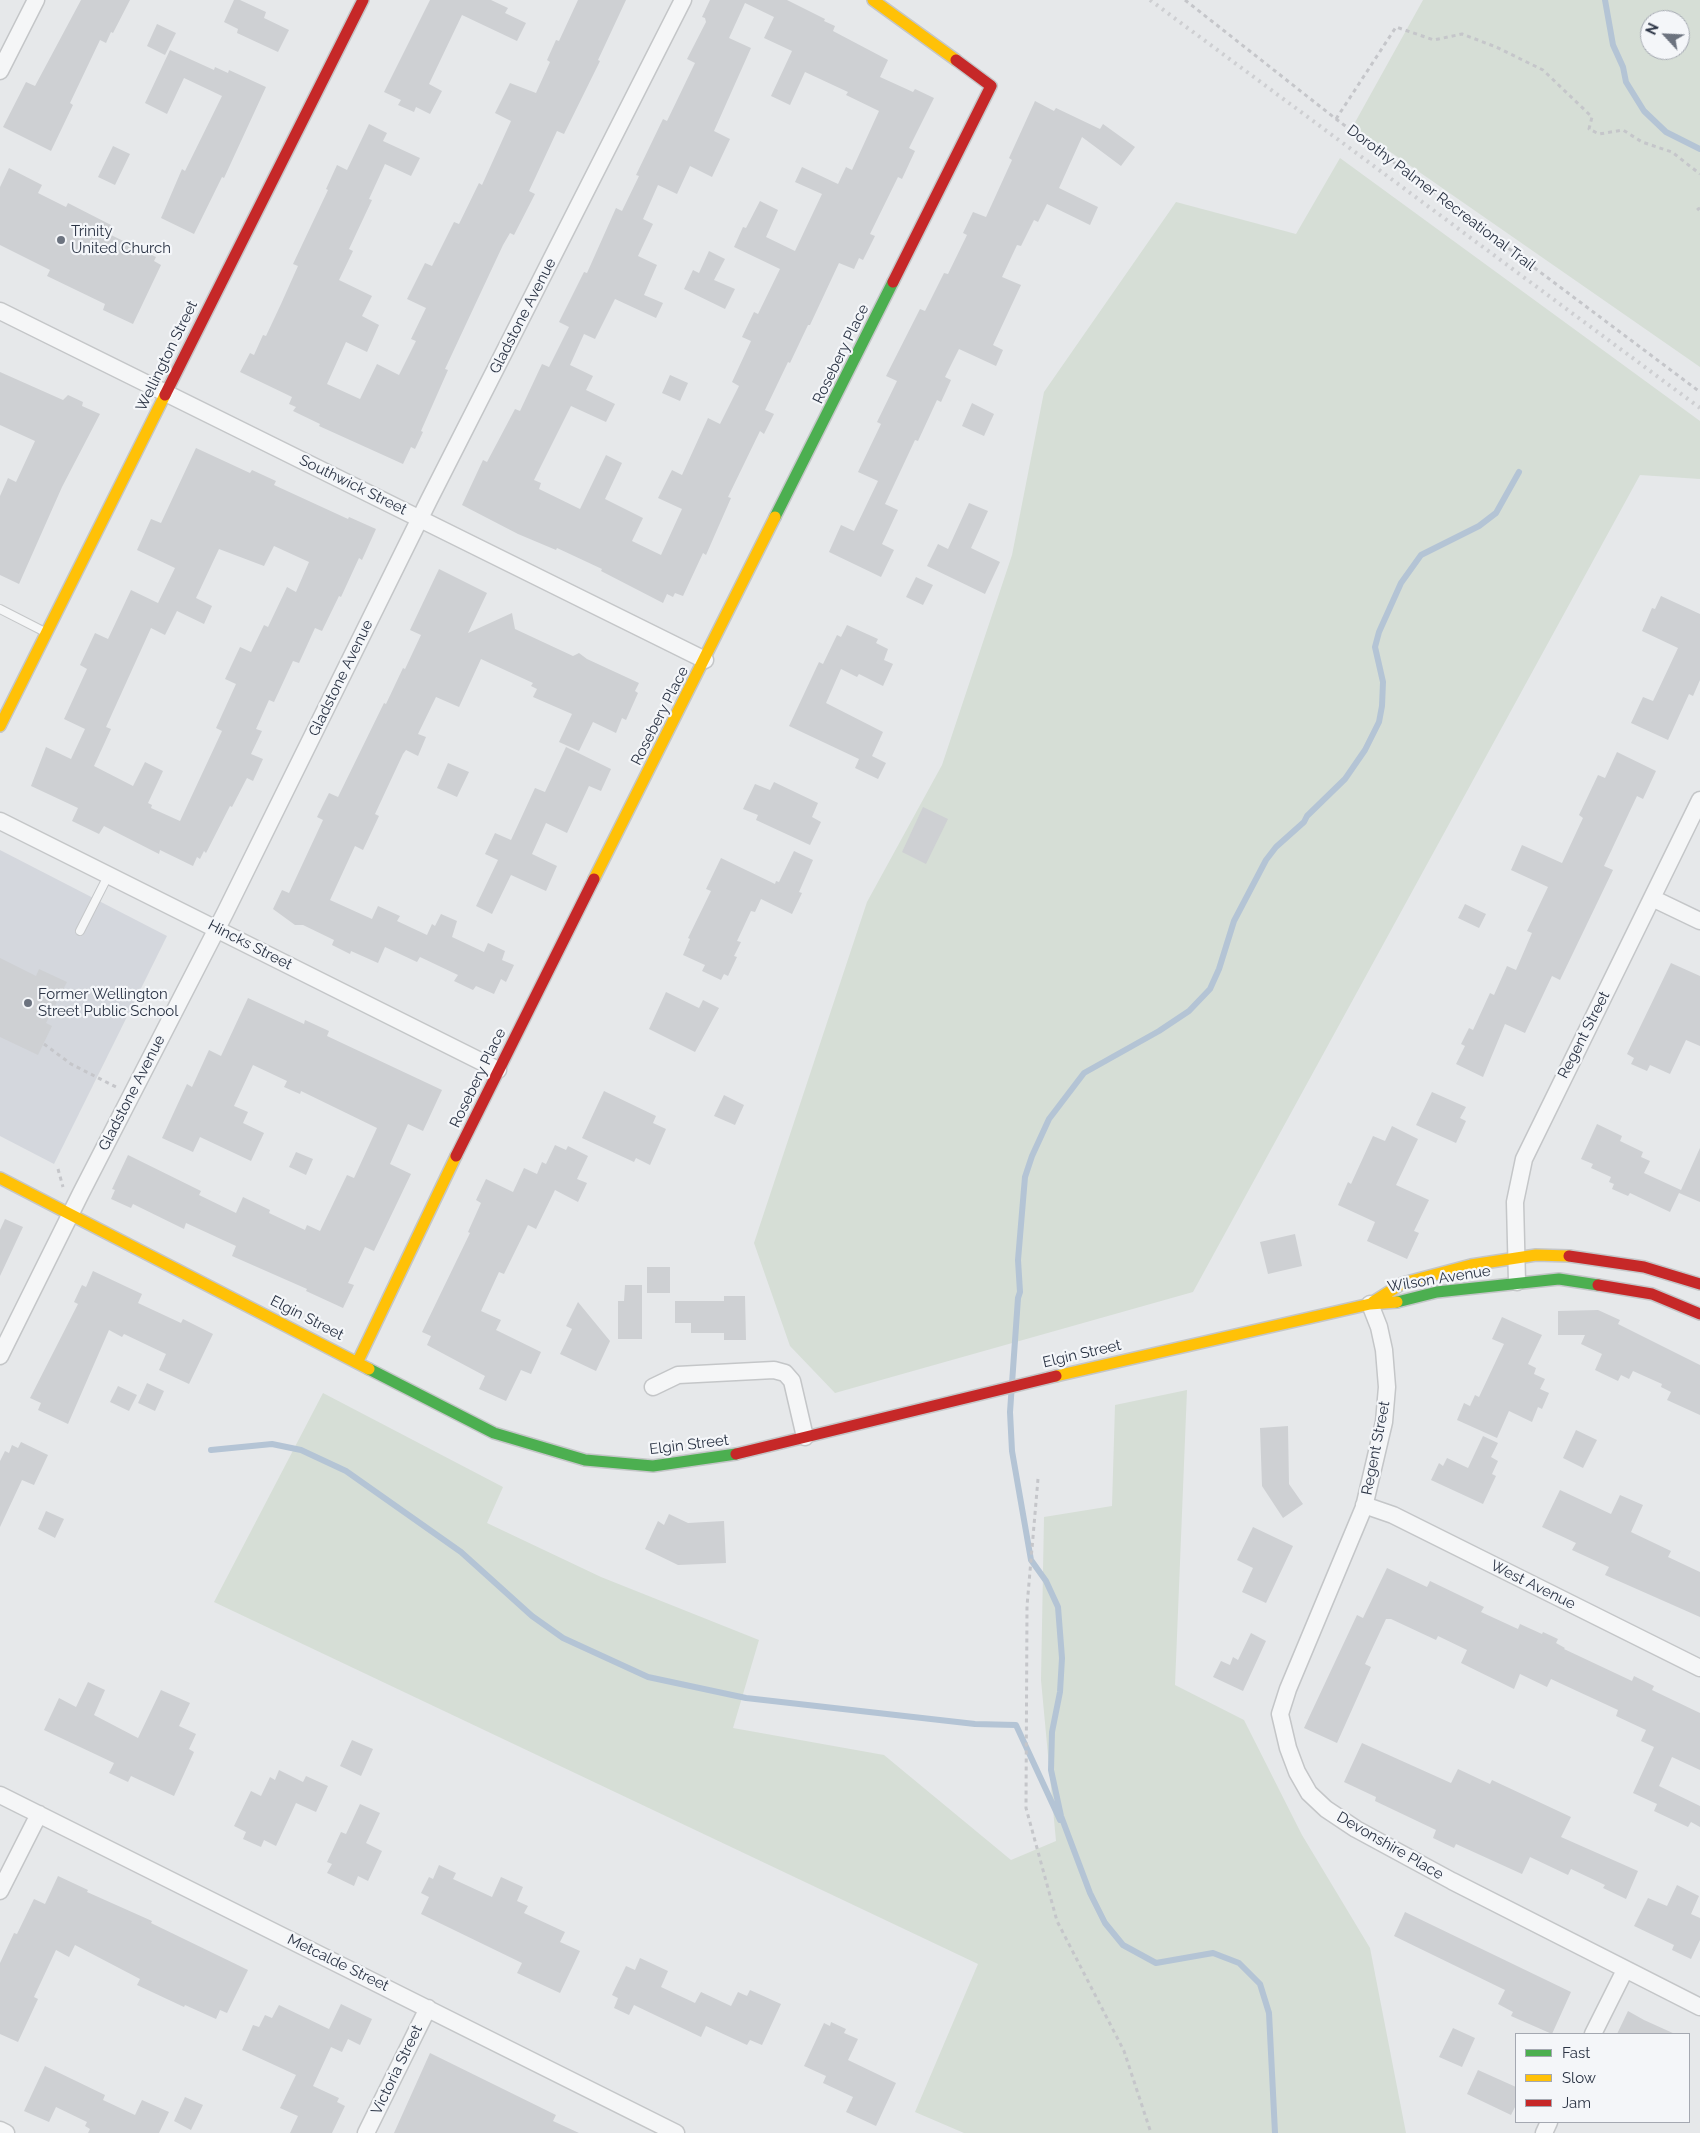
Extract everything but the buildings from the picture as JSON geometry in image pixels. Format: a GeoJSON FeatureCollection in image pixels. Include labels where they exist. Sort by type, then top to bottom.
{"type":"FeatureCollection","features":[{"type":"Feature","properties":{"kind":"street"},"geometry":{"type":"LineString","coordinates":[[0,71],[36,0]]}},
{"type":"Feature","properties":{"kind":"street","name":"Wellington Street"},"geometry":{"type":"LineString","coordinates":[[0,726],[362,0]]}},
{"type":"Feature","properties":{"kind":"street","name":"Gladstone Avenue"},"geometry":{"type":"LineString","coordinates":[[0,1356],[70,1214],[217,928],[420,518],[684,0]]}},
{"type":"Feature","properties":{"kind":"street","name":"Rosebery Place"},"geometry":{"type":"LineString","coordinates":[[358,1361],[498,1070],[991,86],[873,0]]}},
{"type":"Feature","properties":{"kind":"street","name":"Southwick Street"},"geometry":{"type":"LineString","coordinates":[[0,311],[705,660]]}},
{"type":"Feature","properties":{"kind":"street","name":"Regent Street"},"geometry":{"type":"LineString","coordinates":[[1517,1282],[1514,1202],[1524,1159],[1700,800]]}},
{"type":"Feature","properties":{"kind":"street","name":"Hincks Street"},"geometry":{"type":"LineString","coordinates":[[0,820],[498,1070]]}},
{"type":"Feature","properties":{"kind":"street"},"geometry":{"type":"LineString","coordinates":[[1652,898],[1700,921]]}},
{"type":"Feature","properties":{"kind":"street","name":"Elgin Street"},"geometry":{"type":"LineString","coordinates":[[0,1178],[358,1361],[494,1433],[585,1460],[653,1466],[729,1456],[977,1394],[1370,1304]]}},
{"type":"Feature","properties":{"kind":"street","name":"Wilson Avenue"},"geometry":{"type":"LineString","coordinates":[[1370,1304],[1403,1282],[1471,1265],[1516,1257],[1562,1255],[1617,1262],[1644,1267],[1700,1284]]}},
{"type":"Feature","properties":{"kind":"street","name":"Wilson Avenue"},"geometry":{"type":"LineString","coordinates":[[1370,1304],[1397,1302],[1437,1292],[1559,1279],[1632,1290],[1664,1298],[1700,1314]]}},
{"type":"Feature","properties":{"kind":"street","name":"Regent Street"},"geometry":{"type":"LineString","coordinates":[[1364,1505],[1370,1487],[1384,1422],[1387,1387],[1379,1327],[1370,1304]]}},
{"type":"Feature","properties":{"kind":"street"},"geometry":{"type":"LineString","coordinates":[[653,1387],[678,1375],[774,1370],[785,1373],[792,1381],[805,1437]]}},
{"type":"Feature","properties":{"kind":"street","name":"West Avenue"},"geometry":{"type":"LineString","coordinates":[[1364,1505],[1393,1516],[1700,1668]]}},
{"type":"Feature","properties":{"kind":"street","name":"Devonshire Place"},"geometry":{"type":"LineString","coordinates":[[1364,1505],[1288,1689],[1280,1714],[1288,1748],[1297,1772],[1309,1793],[1326,1809],[1356,1830],[1700,2007]]}},
{"type":"Feature","properties":{"kind":"street","name":"Metcalde Street"},"geometry":{"type":"LineString","coordinates":[[0,1795],[676,2133]]}},
{"type":"Feature","properties":{"kind":"street"},"geometry":{"type":"LineString","coordinates":[[0,1891],[39,1814]]}},
{"type":"Feature","properties":{"kind":"street"},"geometry":{"type":"LineString","coordinates":[[1594,2033],[1625,1970]]}},
{"type":"Feature","properties":{"kind":"street","name":"Victoria Street"},"geometry":{"type":"LineString","coordinates":[[366,2133],[428,2008]]}},
{"type":"Feature","properties":{"kind":"street"},"geometry":{"type":"LineString","coordinates":[[0,2130],[6,2133]]}},
{"type":"Feature","properties":{"kind":"lane"},"geometry":{"type":"LineString","coordinates":[[0,609],[46,633]]}},
{"type":"Feature","properties":{"kind":"lane"},"geometry":{"type":"LineString","coordinates":[[80,931],[109,874]]}},
{"type":"Feature","properties":{"kind":"path","name":"Dorothy Palmer Recreational Trail"},"geometry":{"type":"LineString","coordinates":[[1185,0],[1336,119],[1700,392]]}},
{"type":"Feature","properties":{"kind":"path"},"geometry":{"type":"LineString","coordinates":[[1336,119],[1396,27],[1434,40],[1462,34],[1496,46],[1542,70],[1592,117],[1589,129],[1599,134],[1623,130],[1642,142],[1672,152],[1700,174]]}},
{"type":"Feature","properties":{"kind":"path"},"geometry":{"type":"LineString","coordinates":[[44,1044],[71,1064],[131,1095]]}},
{"type":"Feature","properties":{"kind":"path"},"geometry":{"type":"LineString","coordinates":[[58,1169],[63,1187]]}},
{"type":"Feature","properties":{"kind":"path"},"geometry":{"type":"LineString","coordinates":[[1038,1479],[1027,1606],[1026,1808],[1057,1921],[1124,2051],[1151,2133]]}},
{"type":"Feature","properties":{"kind":"shaded area"},"geometry":{"type":"Polygon","coordinates":[[[1423,0],[1700,0],[1700,367],[1353,126],[1423,0]]]}},
{"type":"Feature","properties":{"kind":"shaded area"},"geometry":{"type":"Polygon","coordinates":[[[1340,158],[1700,421],[1700,479],[1640,475],[1193,1292],[835,1393],[790,1346],[754,1243],[867,902],[942,765],[1012,555],[1044,392],[1176,202],[1296,234],[1340,158]]]}},
{"type":"Feature","properties":{"kind":"shaded area"},"geometry":{"type":"Polygon","coordinates":[[[0,850],[167,936],[54,1164],[0,1136],[0,850]]]}},
{"type":"Feature","properties":{"kind":"shaded area"},"geometry":{"type":"Polygon","coordinates":[[[1187,1390],[1175,1685],[1244,1720],[1302,1835],[1370,1948],[1406,2133],[964,2133],[915,2112],[978,1964],[214,1602],[323,1393],[503,1487],[487,1523],[601,1577],[759,1640],[733,1728],[884,1755],[1011,1860],[1056,1841],[1041,1680],[1044,1517],[1112,1506],[1115,1405],[1187,1390]]]}},
{"type":"Feature","properties":{"kind":"waterway"},"geometry":{"type":"LineString","coordinates":[[1605,0],[1613,45],[1623,67],[1626,82],[1644,111],[1666,132],[1700,149]]}},
{"type":"Feature","properties":{"kind":"waterway"},"geometry":{"type":"LineString","coordinates":[[1275,2133],[1269,2013],[1260,1984],[1239,1963],[1213,1953],[1156,1963],[1123,1945],[1105,1923],[1090,1893],[1061,1816],[1051,1770],[1052,1732],[1060,1692],[1062,1658],[1058,1607],[1046,1581],[1031,1560],[1012,1451],[1010,1412],[1020,1292],[1018,1260],[1025,1177],[1032,1156],[1049,1119],[1084,1073],[1159,1031],[1189,1011],[1210,989],[1219,969],[1234,921],[1266,860],[1276,847],[1304,822],[1307,816],[1345,779],[1365,750],[1379,722],[1383,682],[1375,647],[1379,632],[1401,583],[1421,555],[1479,526],[1496,513],[1519,472]]}},
{"type":"Feature","properties":{"kind":"waterway"},"geometry":{"type":"LineString","coordinates":[[211,1450],[272,1444],[301,1450],[346,1471],[461,1552],[532,1616],[563,1638],[648,1677],[746,1698],[975,1724],[1016,1725],[1060,1820]]}},
{"type":"Feature","properties":{"kind":"railway"},"geometry":{"type":"LineString","coordinates":[[1150,0],[1700,408]]}},
{"type":"Feature","properties":{"kind":"traffic: fast"},"geometry":{"type":"LineString","coordinates":[[775,517],[893,282]]}},
{"type":"Feature","properties":{"kind":"traffic: fast"},"geometry":{"type":"LineString","coordinates":[[1397,1302],[1437,1292],[1559,1279],[1598,1285]]}},
{"type":"Feature","properties":{"kind":"traffic: fast"},"geometry":{"type":"LineString","coordinates":[[369,1369],[494,1433],[585,1460],[653,1466],[736,1454]]}},
{"type":"Feature","properties":{"kind":"traffic: slow"},"geometry":{"type":"LineString","coordinates":[[873,0],[956,60]]}},
{"type":"Feature","properties":{"kind":"traffic: slow"},"geometry":{"type":"LineString","coordinates":[[0,726],[165,395]]}},
{"type":"Feature","properties":{"kind":"traffic: slow"},"geometry":{"type":"LineString","coordinates":[[594,879],[775,517]]}},
{"type":"Feature","properties":{"kind":"traffic: slow"},"geometry":{"type":"LineString","coordinates":[[358,1361],[456,1156]]}},
{"type":"Feature","properties":{"kind":"traffic: slow"},"geometry":{"type":"LineString","coordinates":[[0,1178],[369,1369]]}},
{"type":"Feature","properties":{"kind":"traffic: slow"},"geometry":{"type":"LineString","coordinates":[[1373,1302],[1403,1283],[1471,1265],[1536,1255],[1569,1256]]}},
{"type":"Feature","properties":{"kind":"traffic: slow"},"geometry":{"type":"LineString","coordinates":[[1056,1376],[1370,1304],[1397,1302]]}},
{"type":"Feature","properties":{"kind":"traffic: jam"},"geometry":{"type":"LineString","coordinates":[[165,395],[363,0]]}},
{"type":"Feature","properties":{"kind":"traffic: jam"},"geometry":{"type":"LineString","coordinates":[[893,282],[991,86],[956,60]]}},
{"type":"Feature","properties":{"kind":"traffic: jam"},"geometry":{"type":"LineString","coordinates":[[456,1156],[594,879]]}},
{"type":"Feature","properties":{"kind":"traffic: jam"},"geometry":{"type":"LineString","coordinates":[[1569,1256],[1644,1267],[1700,1284]]}},
{"type":"Feature","properties":{"kind":"traffic: jam"},"geometry":{"type":"LineString","coordinates":[[1598,1285],[1652,1294],[1700,1314]]}},
{"type":"Feature","properties":{"kind":"traffic: jam"},"geometry":{"type":"LineString","coordinates":[[736,1454],[1056,1376]]}},
{"type":"Feature","properties":{"kind":"place","name":"Trinity United Church"},"geometry":{"type":"Point","coordinates":[61,240]}},
{"type":"Feature","properties":{"kind":"place","name":"Former Wellington Street Public School"},"geometry":{"type":"Point","coordinates":[28,1003]}}]}
